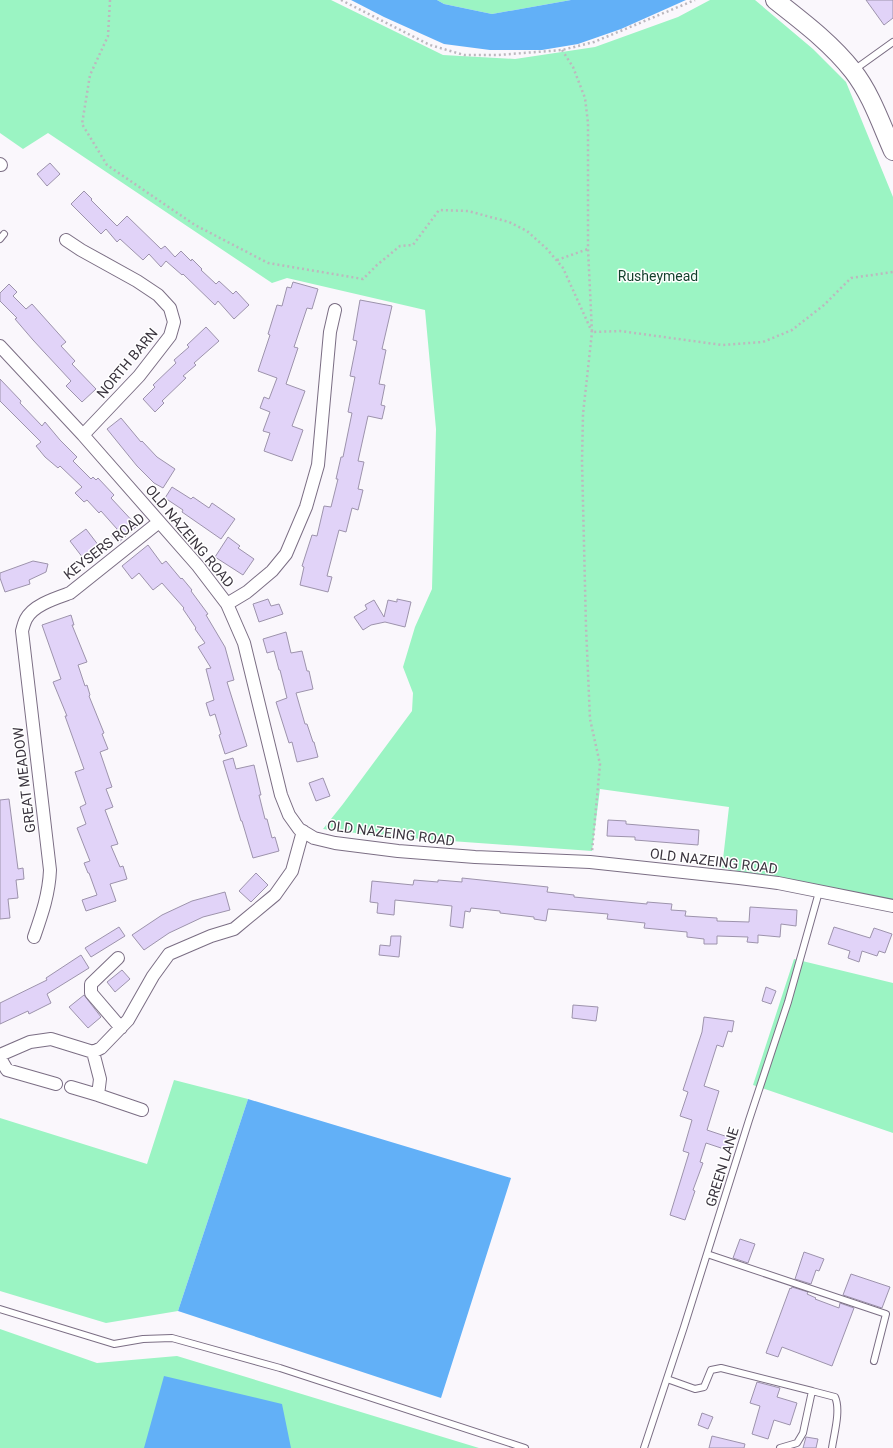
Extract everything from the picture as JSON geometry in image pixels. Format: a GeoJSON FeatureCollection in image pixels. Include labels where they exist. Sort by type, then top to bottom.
{"type":"FeatureCollection","features":[{"type":"Feature","properties":{"kind":"main road"},"geometry":{"type":"LineString","coordinates":[[775,0],[822,38],[853,71],[868,96],[893,151]]}},
{"type":"Feature","properties":{"kind":"street","name":"NORTH BARN"},"geometry":{"type":"LineString","coordinates":[[66,240],[158,295],[170,308],[174,322],[170,336],[139,376],[83,434]]}},
{"type":"Feature","properties":{"kind":"street"},"geometry":{"type":"LineString","coordinates":[[226,604],[247,592],[272,571],[286,554],[306,506],[318,465],[330,332],[335,310]]}},
{"type":"Feature","properties":{"kind":"street","name":"OLD NAZEING ROAD"},"geometry":{"type":"LineString","coordinates":[[0,346],[83,434],[198,566],[226,604],[244,643],[281,795],[288,815],[299,829],[314,838],[335,843],[398,851],[475,857],[590,862],[778,883],[893,906]]}},
{"type":"Feature","properties":{"kind":"street","name":"KEYSERS ROAD"},"geometry":{"type":"LineString","coordinates":[[26,618],[35,609],[54,598],[70,593],[159,522]]}},
{"type":"Feature","properties":{"kind":"street","name":"GREAT MEADOW"},"geometry":{"type":"LineString","coordinates":[[26,618],[22,631],[23,650],[50,870],[50,887],[34,937]]}},
{"type":"Feature","properties":{"kind":"street"},"geometry":{"type":"LineString","coordinates":[[56,1084],[7,1070],[0,1056],[30,1042],[50,1039],[93,1052],[101,1048],[128,1020],[153,976],[169,954],[211,936],[234,929],[275,895],[292,871],[303,831]]}},
{"type":"Feature","properties":{"kind":"street"},"geometry":{"type":"LineString","coordinates":[[118,958],[91,984],[91,993],[121,1028]]}},
{"type":"Feature","properties":{"kind":"street"},"geometry":{"type":"LineString","coordinates":[[93,1052],[100,1079],[98,1094]]}},
{"type":"Feature","properties":{"kind":"street"},"geometry":{"type":"LineString","coordinates":[[71,1087],[98,1094],[142,1110]]}},
{"type":"Feature","properties":{"kind":"lane"},"geometry":{"type":"LineString","coordinates":[[853,71],[893,42]]}},
{"type":"Feature","properties":{"kind":"lane","name":"GREEN LANE"},"geometry":{"type":"LineString","coordinates":[[644,1448],[788,1002],[819,892]]}},
{"type":"Feature","properties":{"kind":"lane"},"geometry":{"type":"LineString","coordinates":[[707,1254],[886,1314],[874,1361]]}},
{"type":"Feature","properties":{"kind":"lane"},"geometry":{"type":"LineString","coordinates":[[0,1309],[114,1344],[143,1339],[172,1338],[280,1368],[525,1448]]}},
{"type":"Feature","properties":{"kind":"lane"},"geometry":{"type":"LineString","coordinates":[[666,1379],[695,1390],[704,1387],[711,1370],[721,1368],[834,1398],[837,1402],[838,1409],[832,1448]]}},
{"type":"Feature","properties":{"kind":"lane"},"geometry":{"type":"LineString","coordinates":[[780,1448],[797,1443],[803,1432],[812,1391]]}},
{"type":"Feature","properties":{"kind":"path"},"geometry":{"type":"LineString","coordinates":[[110,0],[108,36],[90,75],[82,124],[107,164],[195,225],[268,263],[363,279],[400,246],[413,245],[440,210],[468,210],[509,222],[527,231],[547,248],[563,268],[592,332]]}},
{"type":"Feature","properties":{"kind":"path"},"geometry":{"type":"LineString","coordinates":[[341,0],[430,45],[464,55],[498,55],[562,50],[594,42],[695,0]]}},
{"type":"Feature","properties":{"kind":"path"},"geometry":{"type":"LineString","coordinates":[[562,50],[573,67],[584,98],[588,123],[588,249],[592,332],[583,414],[582,462],[590,719],[600,764],[590,862]]}},
{"type":"Feature","properties":{"kind":"path"},"geometry":{"type":"LineString","coordinates":[[557,260],[588,249]]}},
{"type":"Feature","properties":{"kind":"path"},"geometry":{"type":"LineString","coordinates":[[592,332],[620,331],[722,345],[763,342],[792,330],[824,305],[851,278],[893,272]]}},
{"type":"Feature","properties":{"kind":"green space","name":"Rusheymead"},"geometry":{"type":"Polygon","coordinates":[[[0,0],[331,0],[443,55],[515,59],[595,47],[678,17],[710,0],[755,0],[813,49],[846,82],[893,197],[893,900],[722,868],[729,807],[600,789],[592,851],[381,836],[323,829],[412,711],[413,693],[403,667],[415,627],[432,589],[436,429],[425,310],[287,278],[272,283],[48,133],[23,149],[0,133],[0,0]]]}},
{"type":"Feature","properties":{"kind":"green space"},"geometry":{"type":"Polygon","coordinates":[[[437,0],[571,0],[492,14],[444,4],[437,0]]]}},
{"type":"Feature","properties":{"kind":"green space"},"geometry":{"type":"Polygon","coordinates":[[[794,959],[893,983],[893,1133],[753,1085],[794,959]]]}},
{"type":"Feature","properties":{"kind":"green space"},"geometry":{"type":"Polygon","coordinates":[[[174,1080],[248,1099],[178,1311],[106,1323],[0,1291],[0,1118],[147,1164],[174,1080]]]}},
{"type":"Feature","properties":{"kind":"green space"},"geometry":{"type":"Polygon","coordinates":[[[0,1329],[97,1363],[177,1356],[479,1448],[0,1448],[0,1329]]]}},
{"type":"Feature","properties":{"kind":"water"},"geometry":{"type":"Polygon","coordinates":[[[351,0],[437,0],[444,4],[492,14],[571,0],[686,0],[621,29],[578,44],[542,50],[490,50],[444,44],[384,17],[351,0]]]}},
{"type":"Feature","properties":{"kind":"water"},"geometry":{"type":"Polygon","coordinates":[[[248,1099],[511,1178],[441,1398],[178,1311],[248,1099]]]}},
{"type":"Feature","properties":{"kind":"water"},"geometry":{"type":"Polygon","coordinates":[[[164,1376],[282,1404],[291,1448],[144,1448],[164,1376]]]}},
{"type":"Feature","properties":{"kind":"building"},"geometry":{"type":"Polygon","coordinates":[[[866,0],[893,0],[893,18],[884,25],[866,0]]]}},
{"type":"Feature","properties":{"kind":"building"},"geometry":{"type":"Polygon","coordinates":[[[50,163],[60,174],[47,186],[37,174],[50,163]]]}},
{"type":"Feature","properties":{"kind":"building"},"geometry":{"type":"Polygon","coordinates":[[[84,191],[117,226],[127,216],[161,249],[165,246],[175,257],[181,251],[191,261],[192,259],[216,284],[219,281],[233,294],[236,291],[249,305],[234,319],[218,301],[215,305],[183,274],[182,275],[166,261],[161,267],[149,254],[143,260],[120,239],[117,242],[106,229],[101,234],[71,204],[84,191]]]}},
{"type":"Feature","properties":{"kind":"building"},"geometry":{"type":"Polygon","coordinates":[[[293,282],[318,289],[312,309],[307,308],[294,347],[298,348],[286,384],[305,391],[292,426],[303,430],[292,461],[264,451],[270,433],[263,431],[270,412],[260,408],[264,397],[269,399],[277,378],[258,371],[270,335],[268,334],[277,305],[282,306],[287,287],[291,288],[293,282]]]}},
{"type":"Feature","properties":{"kind":"building"},"geometry":{"type":"Polygon","coordinates":[[[9,284],[17,292],[13,296],[26,309],[32,304],[66,342],[61,346],[75,361],[72,364],[96,389],[82,402],[66,386],[71,381],[15,319],[17,318],[0,301],[0,293],[9,284]]]}},
{"type":"Feature","properties":{"kind":"building"},"geometry":{"type":"Polygon","coordinates":[[[360,300],[392,306],[382,349],[386,350],[379,384],[385,385],[381,405],[385,406],[382,419],[368,416],[358,461],[364,462],[358,489],[363,490],[358,510],[352,508],[346,532],[339,530],[327,576],[332,577],[328,592],[300,585],[304,567],[302,566],[312,535],[317,536],[324,506],[331,507],[338,479],[336,479],[341,457],[343,457],[352,413],[348,412],[355,377],[350,376],[357,341],[353,340],[360,300]]]}},
{"type":"Feature","properties":{"kind":"building"},"geometry":{"type":"Polygon","coordinates":[[[206,327],[219,341],[194,363],[196,365],[183,376],[186,378],[162,401],[164,403],[155,412],[143,399],[155,387],[153,385],[176,363],[174,360],[189,347],[187,345],[206,327]]]}},
{"type":"Feature","properties":{"kind":"building"},"geometry":{"type":"Polygon","coordinates":[[[0,379],[42,426],[45,422],[77,457],[73,461],[91,479],[93,477],[96,480],[98,478],[114,495],[111,498],[137,526],[118,543],[111,535],[117,529],[101,511],[99,513],[87,500],[84,502],[75,493],[82,487],[60,466],[58,468],[45,457],[36,446],[41,442],[0,401],[0,379]]]}},
{"type":"Feature","properties":{"kind":"building"},"geometry":{"type":"Polygon","coordinates":[[[121,418],[141,442],[142,441],[157,457],[175,469],[163,488],[154,483],[137,466],[107,429],[121,418]]]}},
{"type":"Feature","properties":{"kind":"building"},"geometry":{"type":"Polygon","coordinates":[[[172,487],[191,499],[193,497],[209,508],[212,503],[235,519],[221,539],[182,512],[183,510],[165,498],[172,487]]]}},
{"type":"Feature","properties":{"kind":"building"},"geometry":{"type":"Polygon","coordinates":[[[86,529],[99,546],[83,558],[70,541],[86,529]]]}},
{"type":"Feature","properties":{"kind":"building"},"geometry":{"type":"Polygon","coordinates":[[[228,537],[240,546],[238,548],[254,559],[243,575],[215,557],[228,537]]]}},
{"type":"Feature","properties":{"kind":"building"},"geometry":{"type":"Polygon","coordinates":[[[148,545],[162,564],[166,561],[192,590],[191,591],[208,614],[206,615],[225,647],[234,680],[227,682],[247,746],[225,754],[219,735],[221,734],[215,714],[210,716],[206,703],[214,700],[206,669],[211,668],[198,647],[205,643],[183,609],[184,608],[162,583],[153,590],[139,573],[132,579],[122,566],[148,545]]]}},
{"type":"Feature","properties":{"kind":"building"},"geometry":{"type":"Polygon","coordinates":[[[33,561],[48,564],[46,572],[29,580],[30,584],[5,592],[0,578],[0,573],[33,561]]]}},
{"type":"Feature","properties":{"kind":"building"},"geometry":{"type":"Polygon","coordinates":[[[268,599],[271,606],[279,604],[283,614],[259,622],[253,604],[268,599]]]}},
{"type":"Feature","properties":{"kind":"building"},"geometry":{"type":"Polygon","coordinates":[[[397,599],[411,602],[405,627],[385,622],[371,625],[363,630],[354,617],[367,609],[365,605],[374,600],[384,617],[388,600],[397,602],[397,599]]]}},
{"type":"Feature","properties":{"kind":"building"},"geometry":{"type":"Polygon","coordinates":[[[71,615],[74,625],[72,625],[87,662],[78,665],[85,686],[87,685],[89,696],[104,733],[102,734],[108,749],[100,752],[112,787],[106,789],[113,807],[105,810],[118,844],[111,846],[120,867],[123,866],[127,879],[110,884],[116,901],[86,911],[82,900],[97,895],[84,863],[90,861],[77,828],[86,824],[80,807],[86,804],[75,772],[84,769],[65,716],[67,716],[53,682],[61,679],[42,625],[71,615]]]}},
{"type":"Feature","properties":{"kind":"building"},"geometry":{"type":"Polygon","coordinates":[[[286,632],[291,653],[302,651],[313,689],[296,693],[305,724],[307,724],[318,757],[297,762],[292,742],[289,743],[276,702],[287,698],[280,670],[274,651],[267,653],[263,639],[286,632]]]}},
{"type":"Feature","properties":{"kind":"building"},"geometry":{"type":"Polygon","coordinates":[[[233,758],[236,769],[254,765],[265,819],[267,819],[272,838],[275,837],[279,851],[253,858],[223,761],[233,758]]]}},
{"type":"Feature","properties":{"kind":"building"},"geometry":{"type":"Polygon","coordinates":[[[323,778],[330,796],[316,801],[309,783],[323,778]]]}},
{"type":"Feature","properties":{"kind":"building"},"geometry":{"type":"Polygon","coordinates":[[[9,799],[18,869],[23,868],[24,879],[16,880],[18,898],[8,899],[10,918],[0,919],[0,800],[9,799]]]}},
{"type":"Feature","properties":{"kind":"building"},"geometry":{"type":"Polygon","coordinates":[[[608,820],[626,821],[626,824],[699,830],[698,845],[635,840],[635,837],[607,836],[608,820]]]}},
{"type":"Feature","properties":{"kind":"building"},"geometry":{"type":"Polygon","coordinates":[[[256,873],[268,885],[251,902],[239,891],[256,873]]]}},
{"type":"Feature","properties":{"kind":"building"},"geometry":{"type":"Polygon","coordinates":[[[462,878],[548,887],[547,892],[574,895],[574,897],[647,904],[647,902],[672,904],[671,910],[686,911],[685,916],[717,918],[717,921],[749,922],[750,907],[797,910],[796,926],[781,924],[780,937],[758,935],[758,943],[747,942],[748,937],[717,936],[717,944],[704,944],[704,939],[687,937],[687,932],[644,928],[645,923],[607,919],[608,914],[548,909],[546,921],[534,919],[534,917],[500,913],[500,911],[471,908],[470,912],[465,911],[463,928],[450,926],[452,906],[395,900],[394,915],[377,913],[378,903],[370,902],[372,881],[413,885],[414,880],[462,882],[462,878]]]}},
{"type":"Feature","properties":{"kind":"building"},"geometry":{"type":"Polygon","coordinates":[[[225,892],[230,910],[203,917],[169,933],[144,950],[132,935],[162,915],[192,901],[225,892]]]}},
{"type":"Feature","properties":{"kind":"building"},"geometry":{"type":"Polygon","coordinates":[[[119,927],[125,936],[91,957],[85,948],[119,927]]]}},
{"type":"Feature","properties":{"kind":"building"},"geometry":{"type":"Polygon","coordinates":[[[834,927],[870,938],[874,928],[892,934],[885,953],[879,951],[877,956],[862,951],[859,962],[848,958],[850,951],[828,944],[834,927]]]}},
{"type":"Feature","properties":{"kind":"building"},"geometry":{"type":"Polygon","coordinates":[[[391,936],[401,936],[399,957],[379,955],[380,945],[390,946],[391,936]]]}},
{"type":"Feature","properties":{"kind":"building"},"geometry":{"type":"Polygon","coordinates":[[[81,955],[89,968],[47,994],[51,1003],[29,1014],[28,1011],[0,1024],[0,1003],[47,980],[46,978],[81,955]]]}},
{"type":"Feature","properties":{"kind":"building"},"geometry":{"type":"Polygon","coordinates":[[[122,970],[130,979],[115,992],[107,982],[122,970]]]}},
{"type":"Feature","properties":{"kind":"building"},"geometry":{"type":"Polygon","coordinates":[[[766,987],[776,991],[771,1004],[762,1001],[766,987]]]}},
{"type":"Feature","properties":{"kind":"building"},"geometry":{"type":"Polygon","coordinates":[[[84,995],[101,1017],[88,1028],[69,1007],[84,995]]]}},
{"type":"Feature","properties":{"kind":"building"},"geometry":{"type":"Polygon","coordinates":[[[573,1005],[598,1007],[596,1021],[572,1018],[573,1005]]]}},
{"type":"Feature","properties":{"kind":"building"},"geometry":{"type":"Polygon","coordinates":[[[704,1017],[734,1021],[732,1032],[728,1031],[723,1047],[717,1045],[704,1086],[719,1091],[707,1130],[731,1138],[727,1150],[706,1143],[700,1162],[703,1163],[693,1190],[695,1191],[685,1220],[670,1215],[689,1153],[683,1151],[692,1120],[680,1116],[688,1092],[683,1090],[702,1032],[704,1017]]]}},
{"type":"Feature","properties":{"kind":"building"},"geometry":{"type":"Polygon","coordinates":[[[740,1239],[755,1244],[748,1263],[733,1258],[740,1239]]]}},
{"type":"Feature","properties":{"kind":"building"},"geometry":{"type":"Polygon","coordinates":[[[804,1252],[824,1259],[819,1271],[816,1270],[811,1284],[795,1279],[804,1252]]]}},
{"type":"Feature","properties":{"kind":"building"},"geometry":{"type":"Polygon","coordinates":[[[851,1274],[890,1287],[882,1308],[843,1295],[851,1274]]]}},
{"type":"Feature","properties":{"kind":"building"},"geometry":{"type":"Polygon","coordinates":[[[792,1287],[808,1292],[807,1294],[816,1298],[815,1299],[839,1308],[840,1303],[854,1308],[832,1366],[782,1347],[778,1357],[766,1353],[790,1288],[791,1289],[792,1287]]]}},
{"type":"Feature","properties":{"kind":"building"},"geometry":{"type":"Polygon","coordinates":[[[757,1382],[780,1388],[777,1397],[797,1403],[790,1425],[774,1420],[768,1439],[752,1434],[760,1406],[750,1403],[757,1382]]]}},
{"type":"Feature","properties":{"kind":"building"},"geometry":{"type":"Polygon","coordinates":[[[702,1413],[713,1417],[708,1429],[698,1425],[702,1413]]]}},
{"type":"Feature","properties":{"kind":"building"},"geometry":{"type":"Polygon","coordinates":[[[712,1436],[745,1444],[744,1448],[709,1448],[712,1436]]]}},
{"type":"Feature","properties":{"kind":"building"},"geometry":{"type":"Polygon","coordinates":[[[806,1437],[818,1439],[816,1448],[803,1448],[806,1437]]]}}]}
